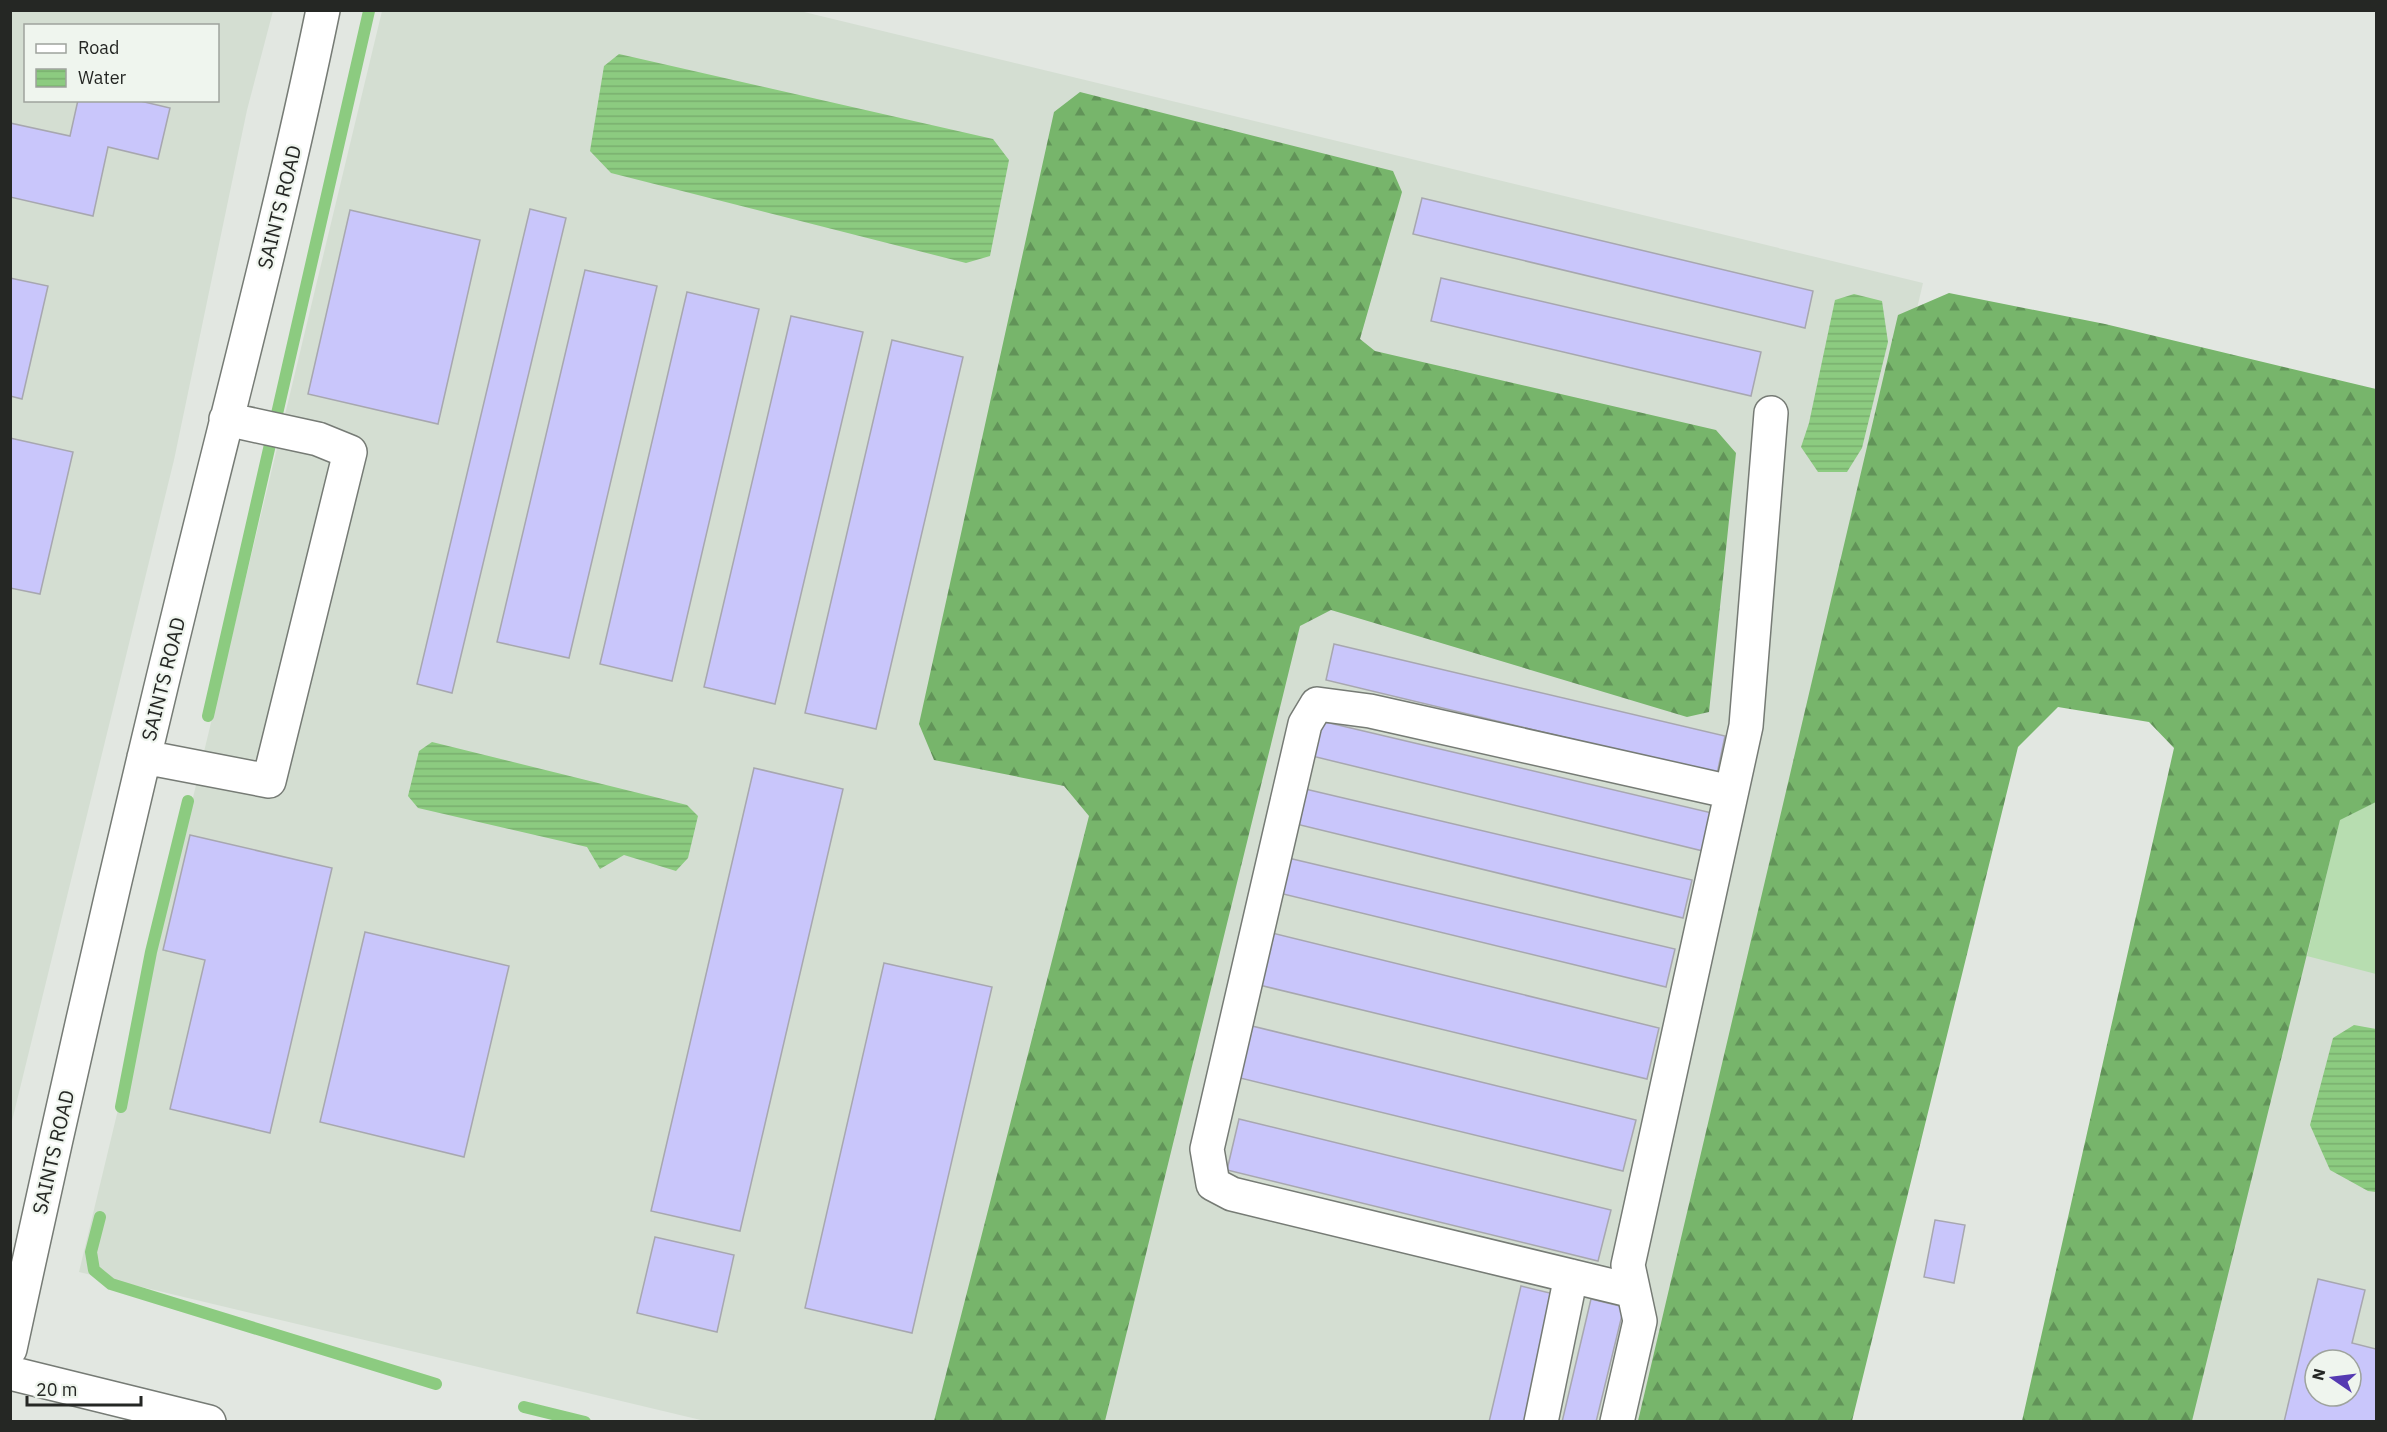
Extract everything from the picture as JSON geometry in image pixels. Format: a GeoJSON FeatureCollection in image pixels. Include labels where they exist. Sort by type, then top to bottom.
{"type":"FeatureCollection","features":[{"type":"Feature","properties":{"kind":"street","name":"SAINTS ROAD"},"geometry":{"type":"LineString","coordinates":[[10,1349],[144,757],[296,140],[323,10]]}},
{"type":"Feature","properties":{"kind":"street"},"geometry":{"type":"LineString","coordinates":[[1617,1422],[1640,1321],[1628,1265],[1746,726],[1771,413]]}},
{"type":"Feature","properties":{"kind":"street"},"geometry":{"type":"LineString","coordinates":[[144,757],[269,781],[350,452],[318,439],[226,419]]}},
{"type":"Feature","properties":{"kind":"street"},"geometry":{"type":"LineString","coordinates":[[1633,1291],[1233,1194],[1213,1185],[1207,1149],[1305,723],[1317,704],[1370,711],[1731,792]]}},
{"type":"Feature","properties":{"kind":"street"},"geometry":{"type":"LineString","coordinates":[[1541,1422],[1571,1276]]}},
{"type":"Feature","properties":{"kind":"street"},"geometry":{"type":"LineString","coordinates":[[10,1373],[209,1422]]}},
{"type":"Feature","properties":{"kind":"shaded area"},"geometry":{"type":"Polygon","coordinates":[[[11,11],[273,11],[247,110],[174,460],[11,1125],[11,11]]]}},
{"type":"Feature","properties":{"kind":"shaded area"},"geometry":{"type":"Polygon","coordinates":[[[382,11],[800,11],[1923,283],[1657,1421],[705,1421],[79,1272],[382,11]]]}},
{"type":"Feature","properties":{"kind":"shaded area"},"geometry":{"type":"Polygon","coordinates":[[[2376,572],[2376,1421],[2168,1421],[2376,572]]]}},
{"type":"Feature","properties":{"kind":"shaded area"},"geometry":{"type":"Polygon","coordinates":[[[2376,802],[2376,974],[2307,956],[2340,819],[2376,802]]]}},
{"type":"Feature","properties":{"kind":"green space"},"geometry":{"type":"Polygon","coordinates":[[[1080,92],[1393,171],[1402,192],[1360,339],[1375,351],[1716,430],[1736,453],[1709,712],[1687,717],[1331,610],[1300,626],[1105,1421],[934,1421],[1089,816],[1064,786],[934,760],[919,724],[1054,112],[1080,92]]]}},
{"type":"Feature","properties":{"kind":"green space"},"geometry":{"type":"Polygon","coordinates":[[[1949,293],[2105,324],[2376,389],[2376,802],[2340,820],[2192,1421],[2022,1421],[2174,748],[2149,722],[2058,707],[2018,747],[1852,1421],[1638,1421],[1898,315],[1949,293]]]}},
{"type":"Feature","properties":{"kind":"water"},"geometry":{"type":"Polygon","coordinates":[[[619,54],[993,139],[1009,160],[990,256],[966,263],[611,173],[590,151],[604,66],[619,54]]]}},
{"type":"Feature","properties":{"kind":"water"},"geometry":{"type":"Polygon","coordinates":[[[1854,294],[1882,301],[1888,342],[1862,448],[1847,472],[1818,472],[1801,447],[1809,423],[1835,300],[1854,294]]]}},
{"type":"Feature","properties":{"kind":"water"},"geometry":{"type":"Polygon","coordinates":[[[432,742],[687,805],[698,816],[688,858],[676,871],[624,855],[600,869],[587,847],[418,808],[408,796],[419,751],[432,742]]]}},
{"type":"Feature","properties":{"kind":"water"},"geometry":{"type":"Polygon","coordinates":[[[2354,1025],[2376,1029],[2376,1192],[2368,1191],[2330,1170],[2310,1125],[2333,1038],[2354,1025]]]}},
{"type":"Feature","properties":{"kind":"building"},"geometry":{"type":"Polygon","coordinates":[[[78,102],[144,102],[170,108],[158,159],[108,147],[93,216],[10,197],[10,123],[70,136],[78,102]]]}},
{"type":"Feature","properties":{"kind":"building"},"geometry":{"type":"Polygon","coordinates":[[[1422,198],[1813,291],[1805,328],[1413,234],[1422,198]]]}},
{"type":"Feature","properties":{"kind":"building"},"geometry":{"type":"Polygon","coordinates":[[[530,209],[566,218],[452,693],[417,684],[530,209]]]}},
{"type":"Feature","properties":{"kind":"building"},"geometry":{"type":"Polygon","coordinates":[[[350,210],[480,240],[438,424],[308,394],[350,210]]]}},
{"type":"Feature","properties":{"kind":"building"},"geometry":{"type":"Polygon","coordinates":[[[585,270],[657,286],[569,658],[497,642],[585,270]]]}},
{"type":"Feature","properties":{"kind":"building"},"geometry":{"type":"Polygon","coordinates":[[[10,278],[48,286],[22,399],[10,396],[10,278]]]}},
{"type":"Feature","properties":{"kind":"building"},"geometry":{"type":"Polygon","coordinates":[[[1441,278],[1761,352],[1751,396],[1431,321],[1441,278]]]}},
{"type":"Feature","properties":{"kind":"building"},"geometry":{"type":"Polygon","coordinates":[[[687,292],[759,309],[672,681],[600,664],[687,292]]]}},
{"type":"Feature","properties":{"kind":"building"},"geometry":{"type":"Polygon","coordinates":[[[791,316],[863,332],[775,704],[704,687],[791,316]]]}},
{"type":"Feature","properties":{"kind":"building"},"geometry":{"type":"Polygon","coordinates":[[[892,340],[963,357],[876,729],[805,713],[892,340]]]}},
{"type":"Feature","properties":{"kind":"building"},"geometry":{"type":"Polygon","coordinates":[[[10,438],[73,452],[40,594],[10,588],[10,438]]]}},
{"type":"Feature","properties":{"kind":"building"},"geometry":{"type":"Polygon","coordinates":[[[1334,644],[1725,736],[1717,774],[1326,680],[1334,644]]]}},
{"type":"Feature","properties":{"kind":"building"},"geometry":{"type":"Polygon","coordinates":[[[1321,721],[1712,813],[1703,851],[1312,756],[1321,721]]]}},
{"type":"Feature","properties":{"kind":"building"},"geometry":{"type":"Polygon","coordinates":[[[754,768],[843,789],[740,1231],[651,1211],[754,768]]]}},
{"type":"Feature","properties":{"kind":"building"},"geometry":{"type":"Polygon","coordinates":[[[1301,788],[1692,880],[1683,918],[1292,823],[1301,788]]]}},
{"type":"Feature","properties":{"kind":"building"},"geometry":{"type":"Polygon","coordinates":[[[190,835],[332,868],[270,1133],[170,1109],[205,960],[163,950],[190,835]]]}},
{"type":"Feature","properties":{"kind":"building"},"geometry":{"type":"Polygon","coordinates":[[[1284,857],[1675,949],[1666,987],[1275,892],[1284,857]]]}},
{"type":"Feature","properties":{"kind":"building"},"geometry":{"type":"Polygon","coordinates":[[[365,932],[509,966],[464,1157],[320,1122],[365,932]]]}},
{"type":"Feature","properties":{"kind":"building"},"geometry":{"type":"Polygon","coordinates":[[[1268,932],[1659,1028],[1647,1079],[1255,984],[1268,932]]]}},
{"type":"Feature","properties":{"kind":"building"},"geometry":{"type":"Polygon","coordinates":[[[884,963],[992,987],[912,1333],[805,1308],[884,963]]]}},
{"type":"Feature","properties":{"kind":"building"},"geometry":{"type":"Polygon","coordinates":[[[1244,1024],[1636,1120],[1623,1171],[1232,1076],[1244,1024]]]}},
{"type":"Feature","properties":{"kind":"building"},"geometry":{"type":"Polygon","coordinates":[[[1239,1119],[1611,1210],[1598,1261],[1227,1170],[1239,1119]]]}},
{"type":"Feature","properties":{"kind":"building"},"geometry":{"type":"Polygon","coordinates":[[[1935,1220],[1965,1225],[1954,1283],[1924,1277],[1935,1220]]]}},
{"type":"Feature","properties":{"kind":"building"},"geometry":{"type":"Polygon","coordinates":[[[655,1237],[734,1255],[717,1332],[637,1313],[655,1237]]]}},
{"type":"Feature","properties":{"kind":"building"},"geometry":{"type":"Polygon","coordinates":[[[2318,1279],[2365,1290],[2352,1343],[2376,1349],[2376,1422],[2284,1422],[2318,1279]]]}},
{"type":"Feature","properties":{"kind":"building"},"geometry":{"type":"Polygon","coordinates":[[[1521,1286],[1554,1294],[1524,1422],[1489,1422],[1521,1286]]]}},
{"type":"Feature","properties":{"kind":"building"},"geometry":{"type":"Polygon","coordinates":[[[1591,1299],[1624,1307],[1596,1422],[1562,1422],[1591,1299]]]}},
{"type":"Feature","properties":{"kind":"waterway"},"geometry":{"type":"LineString","coordinates":[[208,716],[369,11]]}},
{"type":"Feature","properties":{"kind":"waterway"},"geometry":{"type":"LineString","coordinates":[[121,1107],[151,952],[188,801]]}},
{"type":"Feature","properties":{"kind":"waterway"},"geometry":{"type":"LineString","coordinates":[[100,1217],[91,1252],[94,1270],[111,1284],[436,1384]]}},
{"type":"Feature","properties":{"kind":"waterway"},"geometry":{"type":"LineString","coordinates":[[524,1407],[585,1422]]}}]}
